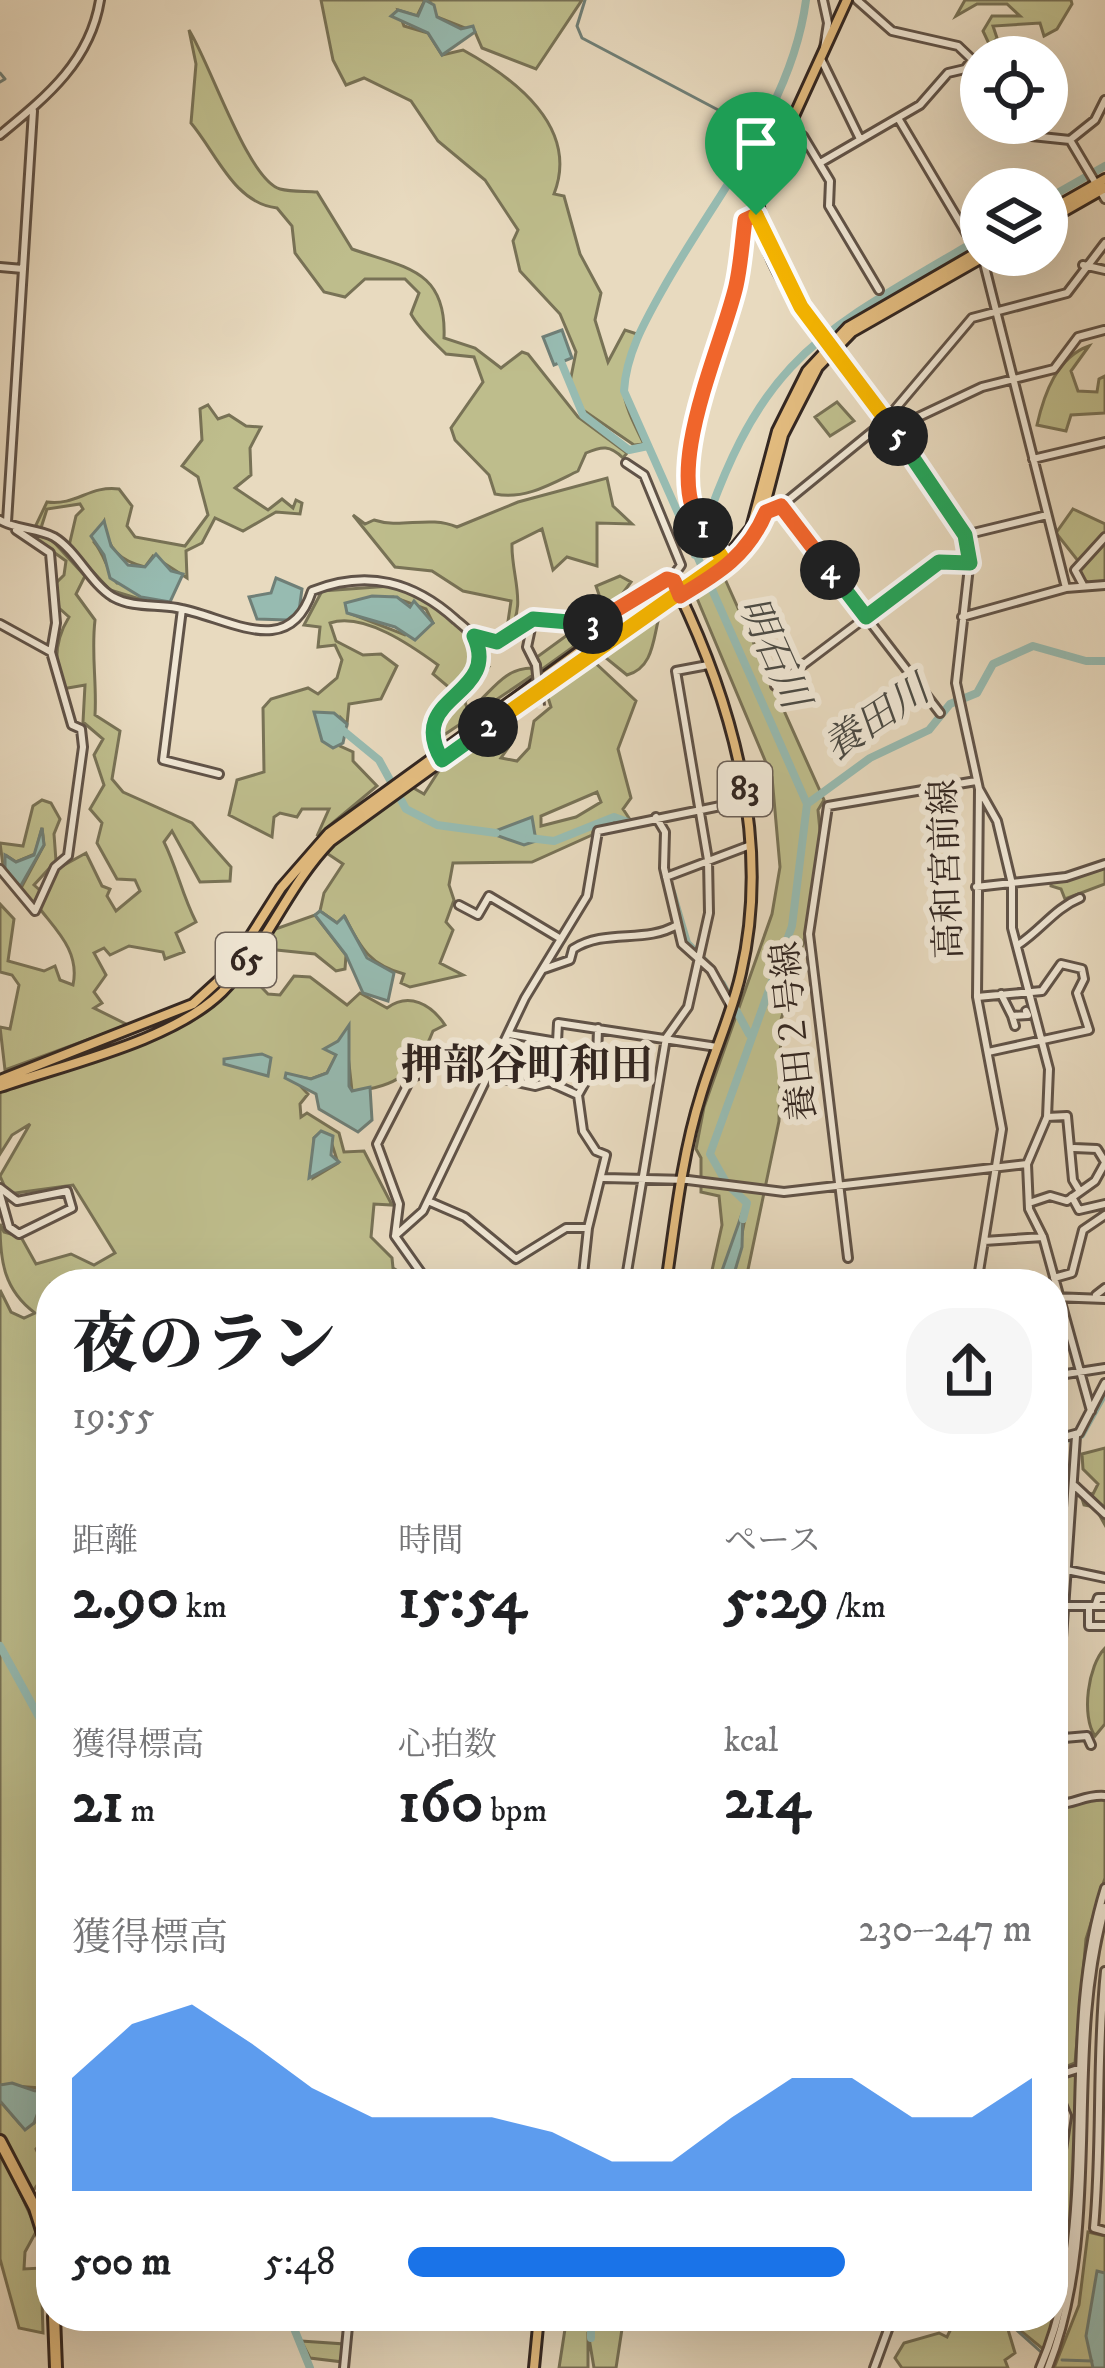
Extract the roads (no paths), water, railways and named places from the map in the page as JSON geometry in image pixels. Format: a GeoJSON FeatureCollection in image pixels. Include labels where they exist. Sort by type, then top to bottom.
{"type":"FeatureCollection","features":[{"type":"Feature","properties":{"kind":"highway"},"geometry":{"type":"LineString","coordinates":[[0,2140],[36,2216]]}},
{"type":"Feature","properties":{"kind":"highway"},"geometry":{"type":"LineString","coordinates":[[53,2331],[54,2368]]}},
{"type":"Feature","properties":{"kind":"main road"},"geometry":{"type":"LineString","coordinates":[[830,344],[817,330],[756,215],[761,188],[847,0]]}},
{"type":"Feature","properties":{"kind":"main road"},"geometry":{"type":"LineString","coordinates":[[1068,205],[1101,187]]}},
{"type":"Feature","properties":{"kind":"main road","name":"65"},"geometry":{"type":"LineString","coordinates":[[723,565],[752,528],[789,400],[830,344],[848,327],[960,264]]}},
{"type":"Feature","properties":{"kind":"main road","name":"65"},"geometry":{"type":"LineString","coordinates":[[0,1084],[193,1004],[227,973],[310,851],[580,651],[723,565],[758,532],[790,417],[830,344]]}},
{"type":"Feature","properties":{"kind":"main road","name":"83"},"geometry":{"type":"LineString","coordinates":[[669,1269],[692,1126],[732,1003],[747,932],[746,801],[737,744],[678,593]]}},
{"type":"Feature","properties":{"kind":"main road"},"geometry":{"type":"LineString","coordinates":[[533,2368],[537,2331]]}},
{"type":"Feature","properties":{"kind":"street"},"geometry":{"type":"LineString","coordinates":[[0,135],[33,111],[69,73],[95,27],[100,0]]}},
{"type":"Feature","properties":{"kind":"street"},"geometry":{"type":"LineString","coordinates":[[823,0],[824,57],[860,140]]}},
{"type":"Feature","properties":{"kind":"street"},"geometry":{"type":"LineString","coordinates":[[857,0],[892,31],[947,42],[960,51]]}},
{"type":"Feature","properties":{"kind":"street"},"geometry":{"type":"LineString","coordinates":[[820,163],[898,118],[960,69]]}},
{"type":"Feature","properties":{"kind":"street"},"geometry":{"type":"LineString","coordinates":[[1101,187],[1070,140],[1095,120],[1105,100]]}},
{"type":"Feature","properties":{"kind":"street"},"geometry":{"type":"LineString","coordinates":[[4,523],[33,111]]}},
{"type":"Feature","properties":{"kind":"street"},"geometry":{"type":"LineString","coordinates":[[898,118],[960,225]]}},
{"type":"Feature","properties":{"kind":"street"},"geometry":{"type":"LineString","coordinates":[[786,136],[803,136],[820,163],[830,181],[829,206],[879,290]]}},
{"type":"Feature","properties":{"kind":"street"},"geometry":{"type":"LineString","coordinates":[[723,565],[688,498],[688,449],[736,289],[745,220],[756,215]]}},
{"type":"Feature","properties":{"kind":"street"},"geometry":{"type":"LineString","coordinates":[[766,512],[781,506],[885,421],[969,320],[1067,293],[1086,263],[1105,246]]}},
{"type":"Feature","properties":{"kind":"street"},"geometry":{"type":"LineString","coordinates":[[1086,263],[1105,270]]}},
{"type":"Feature","properties":{"kind":"street"},"geometry":{"type":"LineString","coordinates":[[0,267],[23,269]]}},
{"type":"Feature","properties":{"kind":"street"},"geometry":{"type":"LineString","coordinates":[[986,276],[1066,588]]}},
{"type":"Feature","properties":{"kind":"street"},"geometry":{"type":"LineString","coordinates":[[893,429],[1012,378],[1060,366],[1078,337],[1104,330]]}},
{"type":"Feature","properties":{"kind":"street","name":"高和宮前線"},"geometry":{"type":"LineString","coordinates":[[830,344],[965,535],[970,563],[962,617],[959,701],[977,785],[977,997],[999,1095],[997,1167],[979,1269]]}},
{"type":"Feature","properties":{"kind":"street"},"geometry":{"type":"LineString","coordinates":[[5,388],[15,388]]}},
{"type":"Feature","properties":{"kind":"street"},"geometry":{"type":"LineString","coordinates":[[1033,459],[1105,442]]}},
{"type":"Feature","properties":{"kind":"street"},"geometry":{"type":"LineString","coordinates":[[4,523],[54,537],[110,595],[130,604],[182,609],[255,631],[291,626],[304,614],[312,591],[327,585],[403,583],[427,593],[474,636],[497,642],[533,619],[587,627],[671,580],[681,566],[644,475],[626,463]]}},
{"type":"Feature","properties":{"kind":"street"},"geometry":{"type":"LineString","coordinates":[[781,506],[940,713]]}},
{"type":"Feature","properties":{"kind":"street"},"geometry":{"type":"LineString","coordinates":[[965,535],[1047,514]]}},
{"type":"Feature","properties":{"kind":"street"},"geometry":{"type":"LineString","coordinates":[[0,869],[35,911],[55,867],[68,856],[83,747],[81,729],[72,725],[59,692],[51,652],[56,623],[50,553],[4,523]]}},
{"type":"Feature","properties":{"kind":"street"},"geometry":{"type":"LineString","coordinates":[[1083,585],[1075,570],[1105,537]]}},
{"type":"Feature","properties":{"kind":"street"},"geometry":{"type":"LineString","coordinates":[[775,686],[939,562],[970,563]]}},
{"type":"Feature","properties":{"kind":"street"},"geometry":{"type":"LineString","coordinates":[[671,580],[678,593]]}},
{"type":"Feature","properties":{"kind":"street"},"geometry":{"type":"LineString","coordinates":[[962,617],[1066,588],[1105,585]]}},
{"type":"Feature","properties":{"kind":"street"},"geometry":{"type":"LineString","coordinates":[[182,609],[163,760],[219,774]]}},
{"type":"Feature","properties":{"kind":"street"},"geometry":{"type":"LineString","coordinates":[[533,619],[527,647],[536,665],[540,706]]}},
{"type":"Feature","properties":{"kind":"street"},"geometry":{"type":"LineString","coordinates":[[0,623],[51,652]]}},
{"type":"Feature","properties":{"kind":"street"},"geometry":{"type":"LineString","coordinates":[[440,757],[432,722],[477,673],[481,659],[474,636]]}},
{"type":"Feature","properties":{"kind":"street"},"geometry":{"type":"LineString","coordinates":[[628,1269],[666,1038],[688,1007],[709,913],[708,860],[676,671],[709,665]]}},
{"type":"Feature","properties":{"kind":"street"},"geometry":{"type":"LineString","coordinates":[[977,785],[997,820],[1012,884],[1011,921],[1030,991],[1030,1013],[1044,1040],[1046,1117],[1027,1164],[1029,1202],[1052,1269]]}},
{"type":"Feature","properties":{"kind":"street","name":"養田２号線"},"geometry":{"type":"LineString","coordinates":[[848,1258],[809,934],[828,806],[977,785]]}},
{"type":"Feature","properties":{"kind":"street"},"geometry":{"type":"LineString","coordinates":[[394,1236],[428,1201],[509,1034],[590,888],[598,830],[746,801]]}},
{"type":"Feature","properties":{"kind":"street"},"geometry":{"type":"LineString","coordinates":[[656,817],[664,832],[665,877],[682,944],[699,956],[732,1003]]}},
{"type":"Feature","properties":{"kind":"street"},"geometry":{"type":"LineString","coordinates":[[665,877],[748,846]]}},
{"type":"Feature","properties":{"kind":"street"},"geometry":{"type":"LineString","coordinates":[[976,887],[1066,877],[1105,864]]}},
{"type":"Feature","properties":{"kind":"street"},"geometry":{"type":"LineString","coordinates":[[459,905],[478,915],[490,896],[561,940]]}},
{"type":"Feature","properties":{"kind":"street"},"geometry":{"type":"LineString","coordinates":[[1018,945],[1047,925],[1061,905],[1080,898]]}},
{"type":"Feature","properties":{"kind":"street"},"geometry":{"type":"LineString","coordinates":[[544,969],[570,960],[573,949],[586,940],[666,932],[678,924]]}},
{"type":"Feature","properties":{"kind":"street"},"geometry":{"type":"LineString","coordinates":[[977,997],[1046,988],[1060,964],[1082,969],[1084,979],[1077,993],[1089,1030],[988,1052]]}},
{"type":"Feature","properties":{"kind":"street"},"geometry":{"type":"LineString","coordinates":[[1001,994],[1015,1026]]}},
{"type":"Feature","properties":{"kind":"street"},"geometry":{"type":"LineString","coordinates":[[1012,1016],[1030,1013]]}},
{"type":"Feature","properties":{"kind":"street"},"geometry":{"type":"LineString","coordinates":[[509,1034],[557,1042],[558,1023],[717,1047]]}},
{"type":"Feature","properties":{"kind":"street"},"geometry":{"type":"LineString","coordinates":[[583,1269],[587,1228],[596,1188],[604,1178],[606,1155],[596,1151],[583,1131],[578,1095],[597,1061],[598,1028]]}},
{"type":"Feature","properties":{"kind":"street"},"geometry":{"type":"LineString","coordinates":[[418,1269],[394,1236],[399,1204],[377,1144],[411,1078],[431,1069],[439,1049],[489,1074],[520,1084],[549,1082],[578,1095]]}},
{"type":"Feature","properties":{"kind":"street"},"geometry":{"type":"LineString","coordinates":[[1046,1117],[1067,1117],[1074,1148],[1073,1180],[1079,1190]]}},
{"type":"Feature","properties":{"kind":"street"},"geometry":{"type":"LineString","coordinates":[[1029,1202],[1072,1197],[1095,1181],[1105,1162],[1097,1149],[1074,1148]]}},
{"type":"Feature","properties":{"kind":"street"},"geometry":{"type":"LineString","coordinates":[[604,1178],[686,1180],[770,1192],[1027,1164]]}},
{"type":"Feature","properties":{"kind":"street"},"geometry":{"type":"LineString","coordinates":[[0,1191],[10,1200],[67,1191],[72,1208],[19,1234],[9,1227],[0,1191]]}},
{"type":"Feature","properties":{"kind":"street"},"geometry":{"type":"LineString","coordinates":[[1072,1197],[1079,1210],[1105,1204]]}},
{"type":"Feature","properties":{"kind":"street"},"geometry":{"type":"LineString","coordinates":[[428,1201],[466,1217],[516,1259],[566,1228],[587,1228]]}},
{"type":"Feature","properties":{"kind":"street"},"geometry":{"type":"LineString","coordinates":[[1068,1274],[1083,1230],[1105,1214]]}},
{"type":"Feature","properties":{"kind":"street"},"geometry":{"type":"LineString","coordinates":[[984,1241],[1043,1237]]}},
{"type":"Feature","properties":{"kind":"street"},"geometry":{"type":"LineString","coordinates":[[1096,1295],[1105,1288]]}},
{"type":"Feature","properties":{"kind":"street"},"geometry":{"type":"LineString","coordinates":[[1068,1296],[1105,1299]]}},
{"type":"Feature","properties":{"kind":"street"},"geometry":{"type":"LineString","coordinates":[[1068,1336],[1091,1411]]}},
{"type":"Feature","properties":{"kind":"street"},"geometry":{"type":"LineString","coordinates":[[1068,1374],[1105,1368]]}},
{"type":"Feature","properties":{"kind":"street"},"geometry":{"type":"LineString","coordinates":[[1068,1560],[1076,1438],[1105,1383]]}},
{"type":"Feature","properties":{"kind":"street"},"geometry":{"type":"LineString","coordinates":[[1068,1439],[1076,1438]]}},
{"type":"Feature","properties":{"kind":"street"},"geometry":{"type":"LineString","coordinates":[[1075,1486],[1105,1514]]}},
{"type":"Feature","properties":{"kind":"street"},"geometry":{"type":"LineString","coordinates":[[1068,1570],[1105,1578]]}},
{"type":"Feature","properties":{"kind":"street"},"geometry":{"type":"LineString","coordinates":[[1068,1605],[1098,1604],[1089,1626],[1105,1626]]}},
{"type":"Feature","properties":{"kind":"street"},"geometry":{"type":"LineString","coordinates":[[1068,1738],[1087,1736],[1091,1745]]}},
{"type":"Feature","properties":{"kind":"street"},"geometry":{"type":"LineString","coordinates":[[1068,1805],[1088,1794],[1105,1796]]}},
{"type":"Feature","properties":{"kind":"street"},"geometry":{"type":"LineString","coordinates":[[1068,2282],[1082,2182],[1081,2068],[1094,1926],[1105,1888]]}},
{"type":"Feature","properties":{"kind":"street"},"geometry":{"type":"LineString","coordinates":[[1068,2314],[1088,2190],[1087,2049],[1105,1907]]}},
{"type":"Feature","properties":{"kind":"street"},"geometry":{"type":"LineString","coordinates":[[1105,1974],[1102,2161],[1094,2228],[1105,2230]]}},
{"type":"Feature","properties":{"kind":"street"},"geometry":{"type":"LineString","coordinates":[[1068,2072],[1081,2068]]}},
{"type":"Feature","properties":{"kind":"street"},"geometry":{"type":"LineString","coordinates":[[344,2368],[348,2331]]}},
{"type":"Feature","properties":{"kind":"street"},"geometry":{"type":"LineString","coordinates":[[874,2368],[888,2331]]}},
{"type":"Feature","properties":{"kind":"street"},"geometry":{"type":"LineString","coordinates":[[1044,2368],[1056,2331]]}},
{"type":"Feature","properties":{"kind":"street"},"geometry":{"type":"LineString","coordinates":[[1044,2368],[1060,2331]]}},
{"type":"Feature","properties":{"kind":"water"},"geometry":{"type":"Polygon","coordinates":[[[425,0],[434,5],[437,17],[461,29],[473,26],[475,32],[442,55],[428,33],[391,16],[398,10],[418,16],[425,0]]]}},
{"type":"Feature","properties":{"kind":"water"},"geometry":{"type":"Polygon","coordinates":[[[562,330],[572,358],[554,365],[543,337],[562,330]]]}},
{"type":"Feature","properties":{"kind":"water"},"geometry":{"type":"Polygon","coordinates":[[[104,521],[111,546],[128,565],[145,567],[156,554],[171,571],[183,574],[170,602],[141,597],[110,578],[104,555],[91,536],[104,521]]]}},
{"type":"Feature","properties":{"kind":"water"},"geometry":{"type":"Polygon","coordinates":[[[276,578],[302,589],[299,611],[287,620],[257,619],[249,597],[271,593],[276,578]]]}},
{"type":"Feature","properties":{"kind":"water"},"geometry":{"type":"Polygon","coordinates":[[[372,596],[397,597],[410,607],[414,601],[433,623],[415,640],[395,627],[347,613],[345,603],[372,596]]]}},
{"type":"Feature","properties":{"kind":"water"},"geometry":{"type":"Polygon","coordinates":[[[314,712],[334,713],[347,724],[343,743],[333,748],[322,741],[314,712]]]}},
{"type":"Feature","properties":{"kind":"water"},"geometry":{"type":"Polygon","coordinates":[[[532,817],[536,841],[524,845],[490,833],[532,817]]]}},
{"type":"Feature","properties":{"kind":"water"},"geometry":{"type":"Polygon","coordinates":[[[42,828],[44,845],[20,887],[5,872],[5,855],[16,862],[34,855],[42,828]]]}},
{"type":"Feature","properties":{"kind":"water"},"geometry":{"type":"Polygon","coordinates":[[[320,911],[337,923],[344,916],[367,958],[394,973],[388,1001],[363,993],[346,955],[315,915],[320,911]]]}},
{"type":"Feature","properties":{"kind":"water"},"geometry":{"type":"Polygon","coordinates":[[[349,1025],[349,1086],[352,1091],[370,1087],[372,1120],[358,1132],[319,1109],[316,1094],[285,1078],[286,1073],[311,1079],[327,1073],[336,1055],[324,1049],[338,1041],[349,1025]]]}},
{"type":"Feature","properties":{"kind":"water"},"geometry":{"type":"Polygon","coordinates":[[[262,1054],[271,1058],[268,1076],[224,1064],[224,1059],[262,1054]]]}},
{"type":"Feature","properties":{"kind":"water"},"geometry":{"type":"Polygon","coordinates":[[[321,1131],[333,1136],[331,1155],[339,1162],[309,1178],[314,1138],[321,1131]]]}},
{"type":"Feature","properties":{"kind":"water"},"geometry":{"type":"Polygon","coordinates":[[[743,1211],[742,1247],[735,1269],[723,1269],[743,1211]]]}},
{"type":"Feature","properties":{"kind":"water"},"geometry":{"type":"Polygon","coordinates":[[[12,2083],[36,2091],[36,2118],[25,2130],[0,2101],[0,2085],[12,2083]]]}},
{"type":"Feature","properties":{"kind":"water"},"geometry":{"type":"Polygon","coordinates":[[[1097,2271],[1105,2273],[1105,2368],[1093,2368],[1086,2336],[1097,2271]]]}},
{"type":"Feature","properties":{"kind":"waterway"},"geometry":{"type":"LineString","coordinates":[[585,0],[577,26],[582,38],[758,131]]}},
{"type":"Feature","properties":{"kind":"waterway","name":"明石川"},"geometry":{"type":"LineString","coordinates":[[743,1219],[747,1203],[727,1184],[710,1154],[792,926],[807,804],[624,391],[632,351],[650,313],[768,115],[798,40],[806,0]]}},
{"type":"Feature","properties":{"kind":"waterway"},"geometry":{"type":"LineString","coordinates":[[0,73],[5,79],[0,82]]}},
{"type":"Feature","properties":{"kind":"waterway"},"geometry":{"type":"LineString","coordinates":[[1068,187],[1105,166]]}},
{"type":"Feature","properties":{"kind":"waterway"},"geometry":{"type":"LineString","coordinates":[[695,555],[743,436],[798,360],[873,302],[960,250]]}},
{"type":"Feature","properties":{"kind":"waterway"},"geometry":{"type":"LineString","coordinates":[[559,357],[583,415],[629,450],[648,446]]}},
{"type":"Feature","properties":{"kind":"waterway","name":"養田川"},"geometry":{"type":"LineString","coordinates":[[807,804],[870,758],[929,730],[950,704],[977,693],[993,664],[1033,646],[1086,661],[1105,661]]}},
{"type":"Feature","properties":{"kind":"waterway"},"geometry":{"type":"LineString","coordinates":[[340,728],[379,760],[406,809],[437,825],[496,833]]}},
{"type":"Feature","properties":{"kind":"waterway"},"geometry":{"type":"LineString","coordinates":[[529,838],[554,841],[614,817],[633,824]]}},
{"type":"Feature","properties":{"kind":"waterway"},"geometry":{"type":"LineString","coordinates":[[672,892],[687,943],[710,967]]}},
{"type":"Feature","properties":{"kind":"waterway"},"geometry":{"type":"LineString","coordinates":[[722,984],[749,1034]]}},
{"type":"Feature","properties":{"kind":"waterway"},"geometry":{"type":"LineString","coordinates":[[1068,1439],[1081,1435],[1105,1392]]}},
{"type":"Feature","properties":{"kind":"waterway"},"geometry":{"type":"LineString","coordinates":[[0,1646],[36,1712]]}},
{"type":"Feature","properties":{"kind":"waterway"},"geometry":{"type":"LineString","coordinates":[[295,2331],[310,2368]]}},
{"type":"Feature","properties":{"kind":"waterway","name":"明石川"},"geometry":{"type":"LineString","coordinates":[[591,2331],[591,2338]]}},
{"type":"Feature","properties":{"kind":"waterway"},"geometry":{"type":"LineString","coordinates":[[1018,2331],[1041,2352]]}},
{"type":"Feature","properties":{"kind":"waterway"},"geometry":{"type":"LineString","coordinates":[[1062,2360],[1092,2361]]}},
{"type":"Feature","properties":{"kind":"district","name":"押部谷町和田"},"geometry":{"type":"Point","coordinates":[527,1067]}}]}
